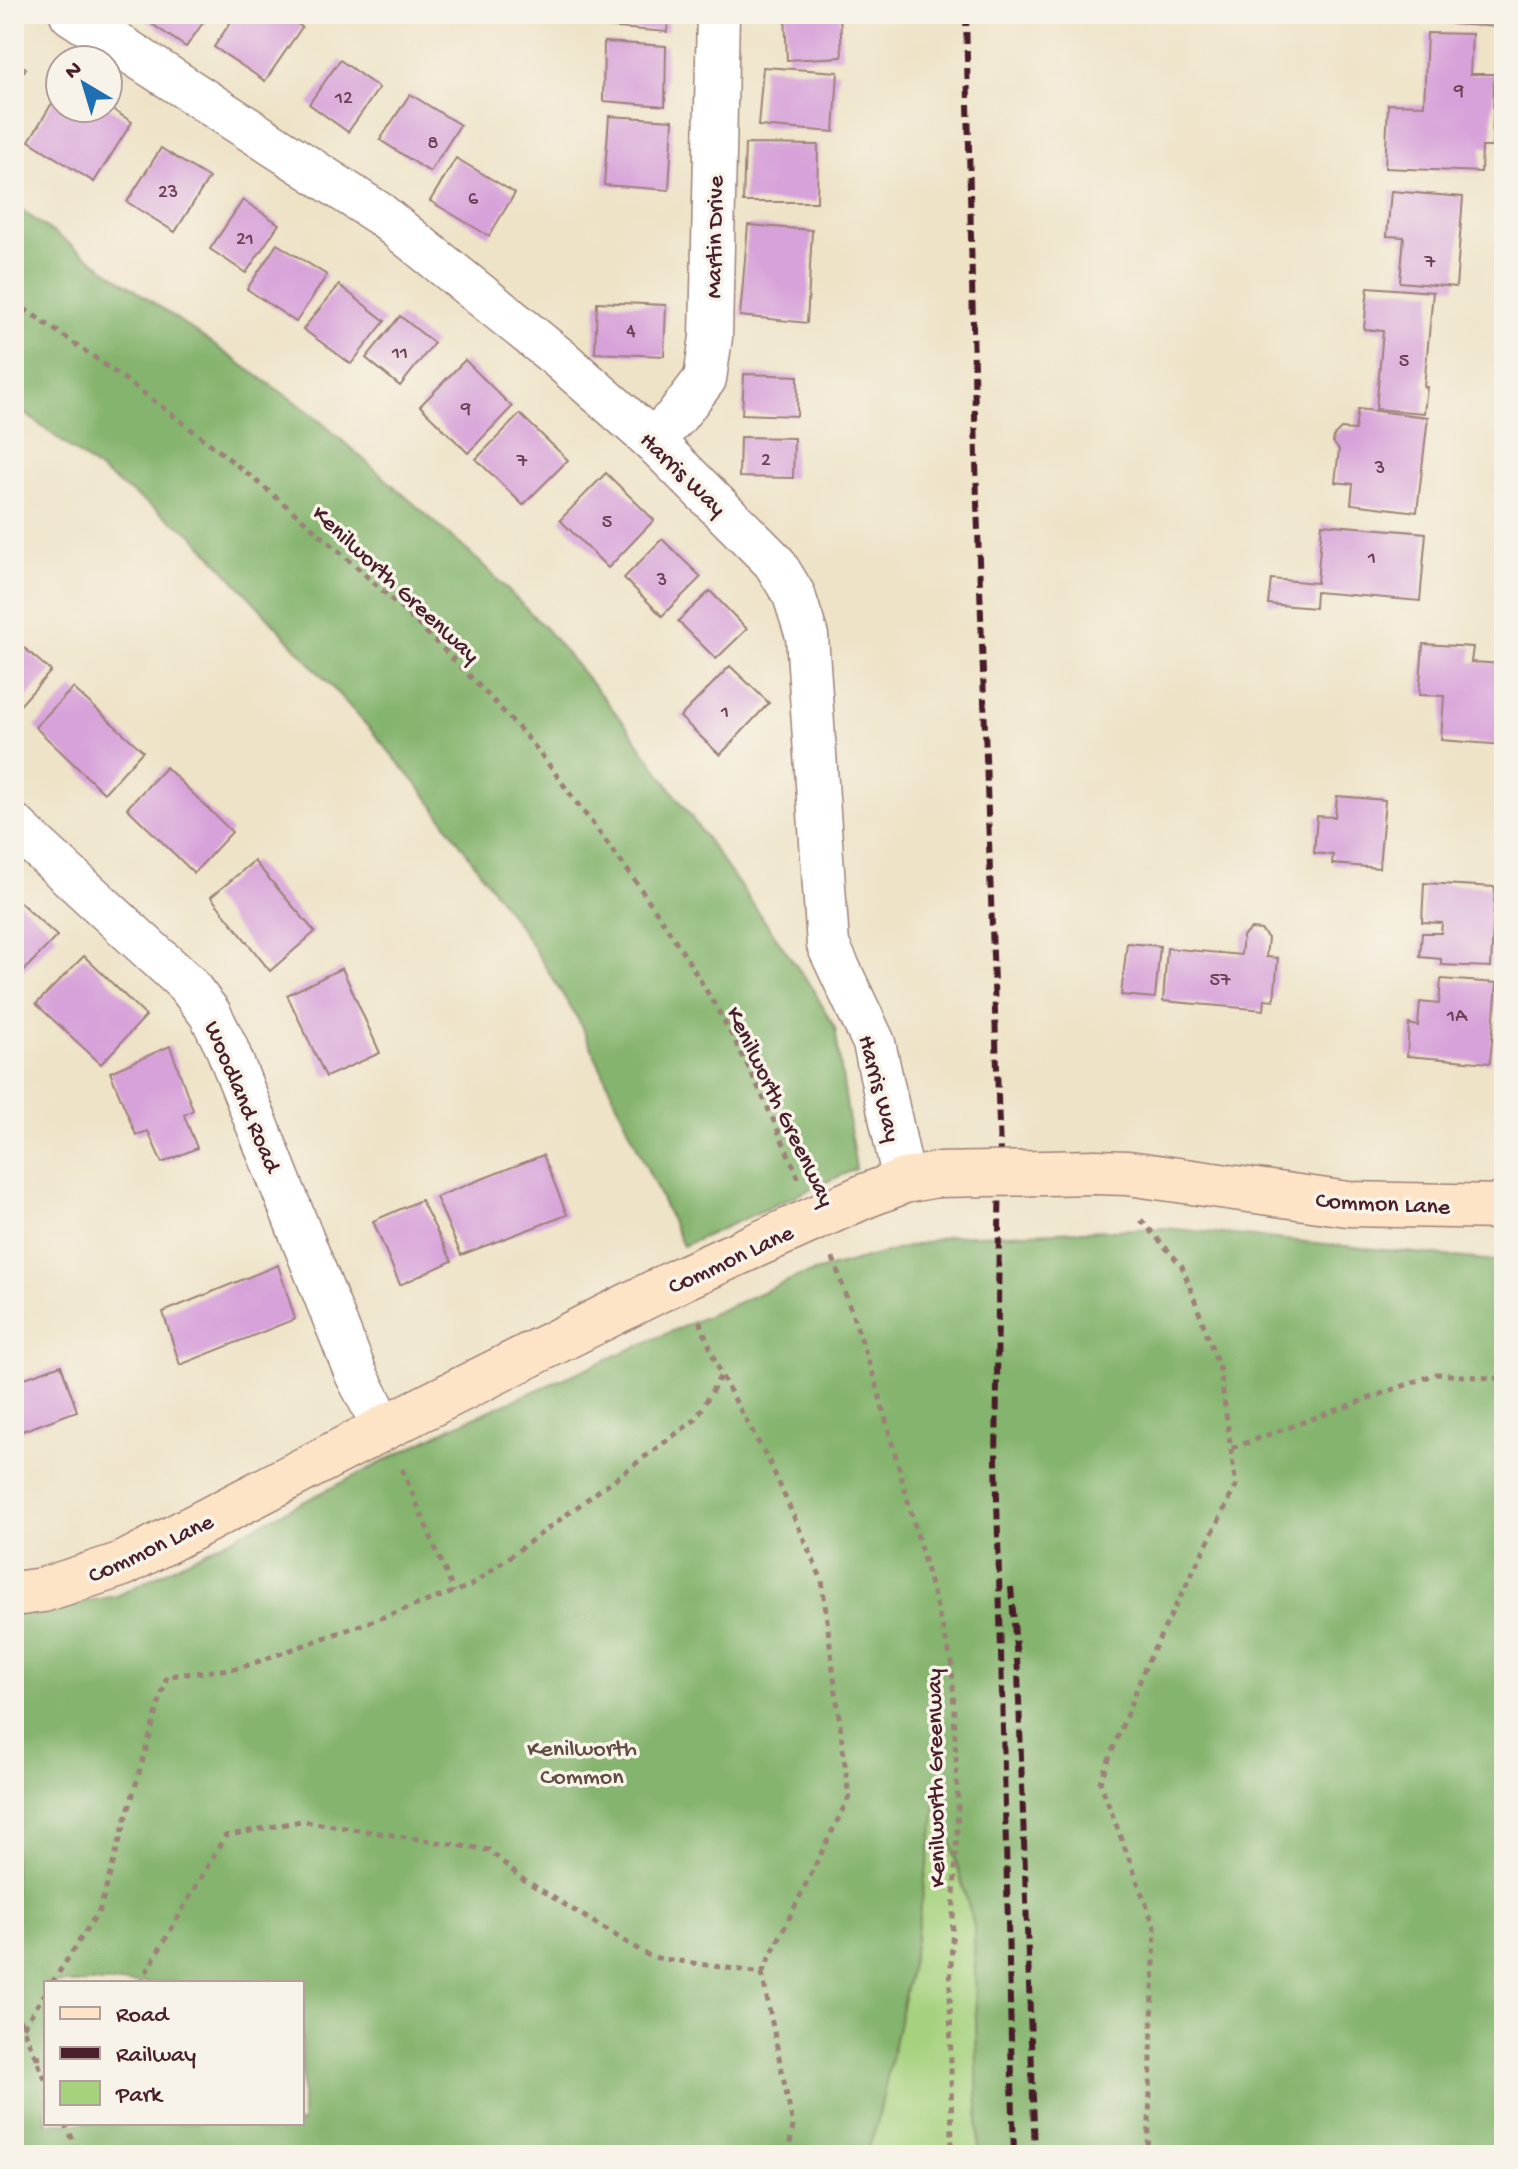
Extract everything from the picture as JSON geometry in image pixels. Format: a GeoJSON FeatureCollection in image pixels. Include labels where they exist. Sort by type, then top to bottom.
{"type":"FeatureCollection","features":[{"type":"Feature","properties":{"kind":"street","name":"Harris Way"},"geometry":{"type":"LineString","coordinates":[[71,14],[380,214],[560,359],[652,440],[774,562],[794,595],[807,636],[828,945],[874,1043],[902,1184]]}},
{"type":"Feature","properties":{"kind":"street","name":"Martin Drive"},"geometry":{"type":"LineString","coordinates":[[652,440],[675,418],[705,379],[711,337],[718,14]]}},
{"type":"Feature","properties":{"kind":"street","name":"Woodland Road"},"geometry":{"type":"LineString","coordinates":[[14,825],[163,959],[210,1014],[232,1060],[356,1374],[384,1428]]}},
{"type":"Feature","properties":{"kind":"street","name":"Common Lane"},"geometry":{"type":"LineString","coordinates":[[14,1594],[43,1590],[123,1564],[384,1428],[683,1278],[902,1184],[1112,1173],[1348,1204],[1504,1207]]}},
{"type":"Feature","properties":{"kind":"path","name":"Kenilworth Greenway"},"geometry":{"type":"LineString","coordinates":[[14,302],[101,360],[292,509],[416,620],[526,736],[620,858],[676,944],[738,1047],[804,1190]]}},
{"type":"Feature","properties":{"kind":"path"},"geometry":{"type":"LineString","coordinates":[[1112,1173],[1142,1222],[1182,1266],[1187,1278],[1220,1371],[1236,1486],[1147,1663],[1100,1782],[1155,1928],[1148,2155]]}},
{"type":"Feature","properties":{"kind":"path","name":"Kenilworth Greenway"},"geometry":{"type":"LineString","coordinates":[[828,1245],[875,1380],[952,1663],[957,1779],[950,1987],[952,2155]]}},
{"type":"Feature","properties":{"kind":"path"},"geometry":{"type":"LineString","coordinates":[[683,1278],[721,1375],[770,1463],[822,1580],[849,1797],[762,1973],[793,2126],[788,2155]]}},
{"type":"Feature","properties":{"kind":"path"},"geometry":{"type":"LineString","coordinates":[[1232,1448],[1436,1374],[1504,1379]]}},
{"type":"Feature","properties":{"kind":"path"},"geometry":{"type":"LineString","coordinates":[[53,1981],[100,1909],[167,1676],[240,1668],[470,1586],[696,1419],[721,1375]]}},
{"type":"Feature","properties":{"kind":"path"},"geometry":{"type":"LineString","coordinates":[[384,1428],[454,1592]]}},
{"type":"Feature","properties":{"kind":"path"},"geometry":{"type":"LineString","coordinates":[[141,1981],[225,1836],[301,1821],[489,1850],[521,1878],[651,1957],[762,1973]]}},
{"type":"Feature","properties":{"kind":"path"},"geometry":{"type":"LineString","coordinates":[[22,2028],[44,1995]]}},
{"type":"Feature","properties":{"kind":"path"},"geometry":{"type":"LineString","coordinates":[[14,2008],[44,2077]]}},
{"type":"Feature","properties":{"kind":"path"},"geometry":{"type":"LineString","coordinates":[[35,2057],[44,2056]]}},
{"type":"Feature","properties":{"kind":"path"},"geometry":{"type":"LineString","coordinates":[[66,2125],[80,2155]]}},
{"type":"Feature","properties":{"kind":"green space"},"geometry":{"type":"Polygon","coordinates":[[[14,205],[311,413],[481,563],[546,629],[626,725],[812,988],[835,1028],[856,1169],[683,1246],[579,1021],[528,939],[425,794],[371,730],[194,536],[106,475],[14,405],[14,205]]]}},
{"type":"Feature","properties":{"kind":"green space","name":"Kenilworth Common"},"geometry":{"type":"Polygon","coordinates":[[[1165,1228],[1504,1262],[1504,2155],[979,2155],[974,1926],[938,1796],[915,1945],[877,2124],[865,2155],[14,2155],[14,1614],[117,1596],[454,1426],[799,1276],[949,1236],[1165,1228]]]}},
{"type":"Feature","properties":{"kind":"green space"},"geometry":{"type":"Polygon","coordinates":[[[937,1794],[974,1926],[979,2155],[865,2155],[877,2124],[915,1945],[937,1794]]]}},
{"type":"Feature","properties":{"kind":"building"},"geometry":{"type":"Polygon","coordinates":[[[137,14],[209,14],[186,47],[137,14]]]}},
{"type":"Feature","properties":{"kind":"building"},"geometry":{"type":"Polygon","coordinates":[[[236,14],[282,14],[302,27],[265,81],[214,47],[236,14]]]}},
{"type":"Feature","properties":{"kind":"building"},"geometry":{"type":"Polygon","coordinates":[[[607,14],[669,14],[667,32],[606,27],[607,14]]]}},
{"type":"Feature","properties":{"kind":"building"},"geometry":{"type":"Polygon","coordinates":[[[785,14],[840,14],[842,57],[787,60],[785,14]]]}},
{"type":"Feature","properties":{"kind":"building"},"geometry":{"type":"Polygon","coordinates":[[[1452,14],[1499,14],[1499,27],[1452,24],[1452,14]]]}},
{"type":"Feature","properties":{"kind":"building"},"geometry":{"type":"Polygon","coordinates":[[[1427,33],[1472,34],[1470,74],[1494,74],[1492,147],[1482,147],[1481,172],[1385,168],[1388,104],[1424,105],[1427,33]]]}},
{"type":"Feature","properties":{"kind":"building"},"geometry":{"type":"Polygon","coordinates":[[[604,42],[666,46],[665,106],[603,101],[604,42]]]}},
{"type":"Feature","properties":{"kind":"building"},"geometry":{"type":"Polygon","coordinates":[[[340,60],[379,88],[348,132],[309,104],[340,60]]]}},
{"type":"Feature","properties":{"kind":"building"},"geometry":{"type":"Polygon","coordinates":[[[14,61],[26,68],[14,88],[14,61]]]}},
{"type":"Feature","properties":{"kind":"building"},"geometry":{"type":"Polygon","coordinates":[[[763,67],[838,72],[834,132],[758,126],[763,67]]]}},
{"type":"Feature","properties":{"kind":"building"},"geometry":{"type":"Polygon","coordinates":[[[410,94],[460,125],[430,172],[380,140],[410,94]]]}},
{"type":"Feature","properties":{"kind":"building"},"geometry":{"type":"Polygon","coordinates":[[[44,116],[44,124],[124,124],[124,117],[132,122],[94,182],[29,141],[44,116]]]}},
{"type":"Feature","properties":{"kind":"building"},"geometry":{"type":"Polygon","coordinates":[[[609,116],[673,120],[669,190],[604,185],[609,116]]]}},
{"type":"Feature","properties":{"kind":"building"},"geometry":{"type":"Polygon","coordinates":[[[745,144],[818,145],[817,202],[743,202],[745,144]]]}},
{"type":"Feature","properties":{"kind":"building"},"geometry":{"type":"Polygon","coordinates":[[[161,148],[209,178],[175,232],[127,202],[161,148]]]}},
{"type":"Feature","properties":{"kind":"building"},"geometry":{"type":"Polygon","coordinates":[[[456,158],[515,193],[489,236],[430,201],[456,158]]]}},
{"type":"Feature","properties":{"kind":"building"},"geometry":{"type":"Polygon","coordinates":[[[1391,191],[1463,197],[1456,287],[1400,282],[1404,237],[1387,236],[1391,191]]]}},
{"type":"Feature","properties":{"kind":"building"},"geometry":{"type":"Polygon","coordinates":[[[243,200],[279,224],[246,273],[210,249],[243,200]]]}},
{"type":"Feature","properties":{"kind":"building"},"geometry":{"type":"Polygon","coordinates":[[[748,225],[812,230],[807,323],[740,316],[748,225]]]}},
{"type":"Feature","properties":{"kind":"building"},"geometry":{"type":"Polygon","coordinates":[[[277,244],[327,275],[296,322],[247,289],[277,244]]]}},
{"type":"Feature","properties":{"kind":"building"},"geometry":{"type":"Polygon","coordinates":[[[339,285],[385,321],[351,364],[303,329],[339,285]]]}},
{"type":"Feature","properties":{"kind":"building"},"geometry":{"type":"Polygon","coordinates":[[[1368,287],[1433,292],[1424,413],[1376,409],[1383,331],[1364,329],[1368,287]]]}},
{"type":"Feature","properties":{"kind":"building"},"geometry":{"type":"Polygon","coordinates":[[[597,302],[666,305],[664,356],[595,353],[597,302]]]}},
{"type":"Feature","properties":{"kind":"building"},"geometry":{"type":"Polygon","coordinates":[[[400,316],[434,343],[400,386],[366,358],[400,316]]]}},
{"type":"Feature","properties":{"kind":"building"},"geometry":{"type":"Polygon","coordinates":[[[465,360],[512,407],[468,453],[420,406],[465,360]]]}},
{"type":"Feature","properties":{"kind":"building"},"geometry":{"type":"Polygon","coordinates":[[[744,374],[798,376],[797,416],[742,414],[744,374]]]}},
{"type":"Feature","properties":{"kind":"building"},"geometry":{"type":"Polygon","coordinates":[[[1358,409],[1428,417],[1417,512],[1351,504],[1353,484],[1335,482],[1339,450],[1333,442],[1334,436],[1341,429],[1355,430],[1358,409]]]}},
{"type":"Feature","properties":{"kind":"building"},"geometry":{"type":"Polygon","coordinates":[[[520,414],[568,460],[523,505],[476,459],[520,414]]]}},
{"type":"Feature","properties":{"kind":"building"},"geometry":{"type":"Polygon","coordinates":[[[740,437],[794,438],[793,478],[739,477],[740,437]]]}},
{"type":"Feature","properties":{"kind":"building"},"geometry":{"type":"Polygon","coordinates":[[[606,473],[654,520],[608,568],[560,520],[606,473]]]}},
{"type":"Feature","properties":{"kind":"building"},"geometry":{"type":"Polygon","coordinates":[[[1322,524],[1426,533],[1420,601],[1316,592],[1315,608],[1268,604],[1271,579],[1317,583],[1322,524]]]}},
{"type":"Feature","properties":{"kind":"building"},"geometry":{"type":"Polygon","coordinates":[[[662,539],[701,577],[662,616],[624,578],[662,539]]]}},
{"type":"Feature","properties":{"kind":"building"},"geometry":{"type":"Polygon","coordinates":[[[710,591],[747,629],[716,659],[678,621],[710,591]]]}},
{"type":"Feature","properties":{"kind":"building"},"geometry":{"type":"Polygon","coordinates":[[[14,639],[51,671],[14,712],[14,639]]]}},
{"type":"Feature","properties":{"kind":"building"},"geometry":{"type":"Polygon","coordinates":[[[1423,644],[1473,647],[1471,662],[1504,664],[1504,745],[1441,740],[1444,696],[1419,695],[1423,644]]]}},
{"type":"Feature","properties":{"kind":"building"},"geometry":{"type":"Polygon","coordinates":[[[730,666],[769,703],[720,755],[680,717],[730,666]]]}},
{"type":"Feature","properties":{"kind":"building"},"geometry":{"type":"Polygon","coordinates":[[[73,688],[143,751],[104,793],[35,727],[73,688]]]}},
{"type":"Feature","properties":{"kind":"building"},"geometry":{"type":"Polygon","coordinates":[[[166,767],[232,832],[194,873],[127,808],[166,767]]]}},
{"type":"Feature","properties":{"kind":"building"},"geometry":{"type":"Polygon","coordinates":[[[1337,796],[1385,800],[1379,868],[1332,864],[1333,855],[1314,853],[1317,816],[1335,817],[1337,796]]]}},
{"type":"Feature","properties":{"kind":"building"},"geometry":{"type":"Polygon","coordinates":[[[254,861],[315,932],[270,971],[211,897],[254,861]]]}},
{"type":"Feature","properties":{"kind":"building"},"geometry":{"type":"Polygon","coordinates":[[[1424,883],[1495,887],[1491,967],[1441,965],[1441,959],[1420,957],[1422,933],[1441,933],[1442,923],[1422,922],[1424,883]]]}},
{"type":"Feature","properties":{"kind":"building"},"geometry":{"type":"Polygon","coordinates":[[[14,897],[57,936],[17,978],[14,976],[14,897]]]}},
{"type":"Feature","properties":{"kind":"building"},"geometry":{"type":"Polygon","coordinates":[[[1251,929],[1261,930],[1268,938],[1266,957],[1278,958],[1274,1000],[1265,999],[1264,1010],[1163,1001],[1167,948],[1241,955],[1243,936],[1251,929]]]}},
{"type":"Feature","properties":{"kind":"building"},"geometry":{"type":"Polygon","coordinates":[[[1127,943],[1160,946],[1155,998],[1121,995],[1127,943]]]}},
{"type":"Feature","properties":{"kind":"building"},"geometry":{"type":"Polygon","coordinates":[[[84,956],[146,1016],[101,1064],[36,1004],[84,956]]]}},
{"type":"Feature","properties":{"kind":"building"},"geometry":{"type":"Polygon","coordinates":[[[342,968],[380,1053],[326,1077],[287,995],[342,968]]]}},
{"type":"Feature","properties":{"kind":"building"},"geometry":{"type":"Polygon","coordinates":[[[1441,979],[1497,983],[1490,1063],[1407,1056],[1409,1024],[1418,1026],[1420,1002],[1439,1004],[1441,979]]]}},
{"type":"Feature","properties":{"kind":"building"},"geometry":{"type":"Polygon","coordinates":[[[170,1046],[193,1110],[184,1115],[197,1148],[162,1163],[148,1131],[136,1135],[110,1072],[170,1046]]]}},
{"type":"Feature","properties":{"kind":"building"},"geometry":{"type":"Polygon","coordinates":[[[543,1155],[567,1215],[461,1255],[436,1197],[543,1155]]]}},
{"type":"Feature","properties":{"kind":"building"},"geometry":{"type":"Polygon","coordinates":[[[421,1200],[452,1261],[400,1285],[373,1221],[421,1200]]]}},
{"type":"Feature","properties":{"kind":"building"},"geometry":{"type":"Polygon","coordinates":[[[278,1265],[295,1319],[180,1365],[163,1312],[278,1265]]]}},
{"type":"Feature","properties":{"kind":"building"},"geometry":{"type":"Polygon","coordinates":[[[61,1365],[77,1411],[14,1434],[14,1382],[61,1365]]]}},
{"type":"Feature","properties":{"kind":"railway"},"geometry":{"type":"LineString","coordinates":[[966,14],[977,503],[1000,1153],[996,1460],[1014,2155]]}},
{"type":"Feature","properties":{"kind":"railway"},"geometry":{"type":"LineString","coordinates":[[1011,1587],[1018,1672],[1035,2155]]}}]}
